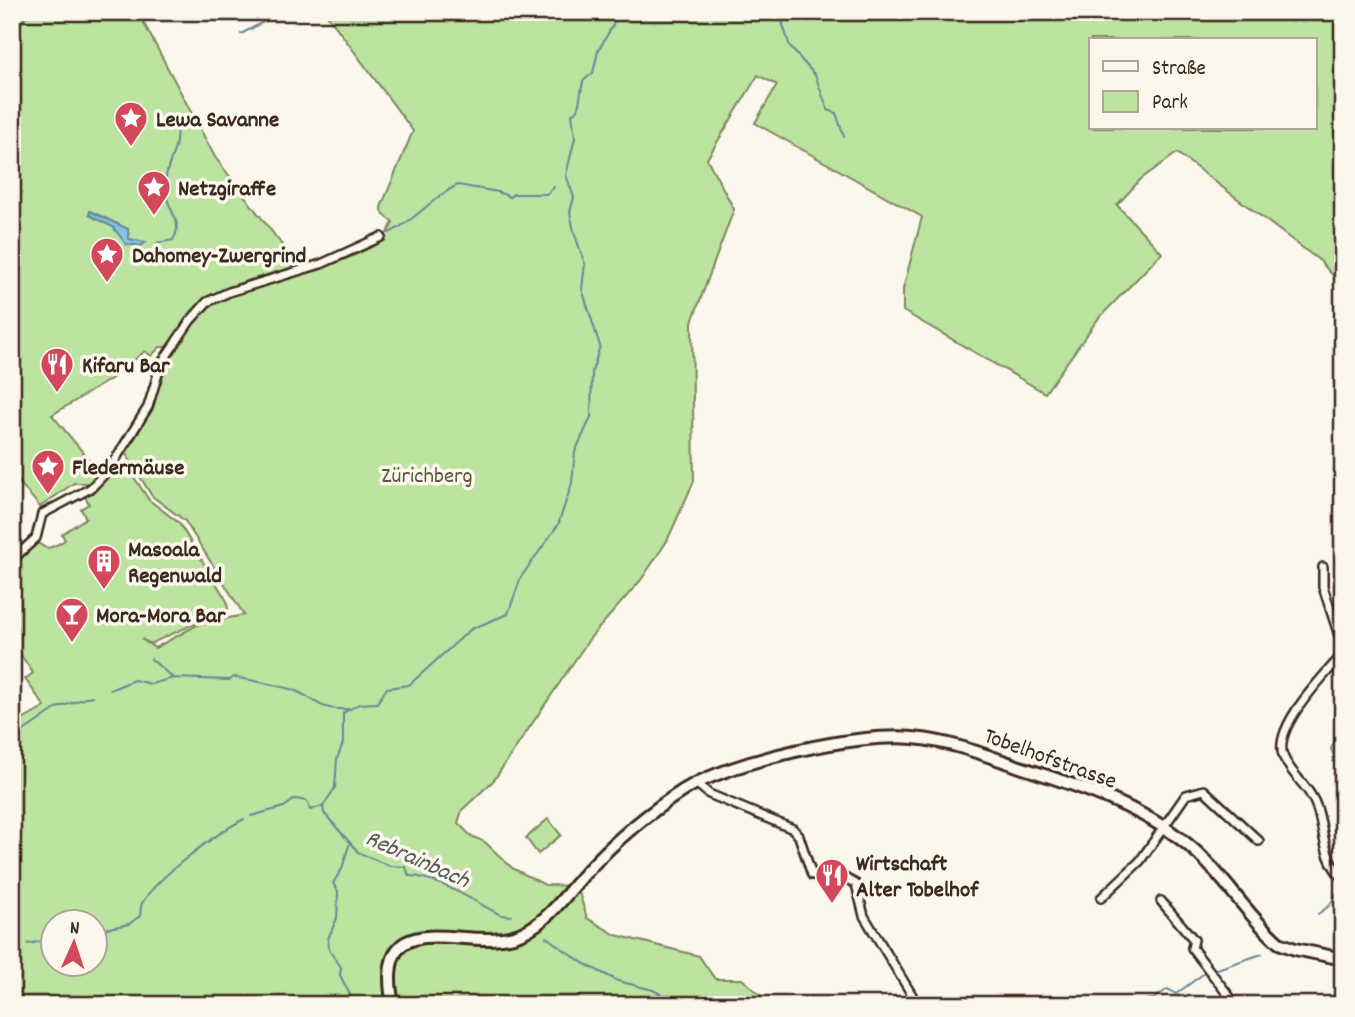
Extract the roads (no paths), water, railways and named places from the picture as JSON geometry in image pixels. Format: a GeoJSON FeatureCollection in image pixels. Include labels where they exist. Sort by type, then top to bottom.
{"type":"FeatureCollection","features":[{"type":"Feature","properties":{"kind":"main road","name":"Tobelhofstrasse"},"geometry":{"type":"LineString","coordinates":[[393,1005],[390,967],[398,951],[409,941],[431,934],[495,940],[522,933],[550,913],[603,855],[696,783],[735,769],[830,744],[872,737],[914,738],[970,750],[1083,788],[1137,811],[1164,828],[1210,864],[1279,943],[1343,959]]}},
{"type":"Feature","properties":{"kind":"street"},"geometry":{"type":"LineString","coordinates":[[12,560],[36,538],[42,514],[91,488],[110,468],[149,407],[163,361],[190,321],[207,302],[229,292],[321,264],[381,237]]}},
{"type":"Feature","properties":{"kind":"street"},"geometry":{"type":"LineString","coordinates":[[1323,567],[1323,587],[1343,648]]}},
{"type":"Feature","properties":{"kind":"street"},"geometry":{"type":"LineString","coordinates":[[1343,654],[1286,725],[1281,746],[1290,768],[1308,788],[1320,816],[1332,867],[1343,878]]}},
{"type":"Feature","properties":{"kind":"street"},"geometry":{"type":"LineString","coordinates":[[696,783],[709,794],[793,829],[799,836],[812,875],[844,877],[856,884],[864,916],[912,995]]}},
{"type":"Feature","properties":{"kind":"street"},"geometry":{"type":"LineString","coordinates":[[1101,898],[1140,861],[1186,795],[1204,790],[1259,841]]}},
{"type":"Feature","properties":{"kind":"street"},"geometry":{"type":"LineString","coordinates":[[1161,901],[1194,940],[1192,948],[1236,1005]]}},
{"type":"Feature","properties":{"kind":"water"},"geometry":{"type":"Polygon","coordinates":[[[90,211],[128,229],[129,239],[146,242],[141,246],[126,244],[113,227],[89,215],[90,211]]]}},
{"type":"Feature","properties":{"kind":"waterway"},"geometry":{"type":"LineString","coordinates":[[241,34],[267,20],[271,12]]}},
{"type":"Feature","properties":{"kind":"waterway"},"geometry":{"type":"LineString","coordinates":[[512,916],[501,915],[430,880],[409,876],[406,867],[390,866],[359,853],[324,813],[323,806],[335,788],[337,759],[343,743],[343,713],[359,704],[377,703],[387,688],[409,685],[471,629],[508,614],[521,577],[558,525],[572,483],[575,452],[591,417],[592,372],[600,346],[582,289],[585,264],[570,212],[574,197],[566,175],[575,138],[572,114],[578,109],[583,81],[593,73],[598,51],[613,25],[615,12]]}},
{"type":"Feature","properties":{"kind":"waterway"},"geometry":{"type":"LineString","coordinates":[[779,12],[790,47],[815,75],[828,110],[836,113],[844,137]]}},
{"type":"Feature","properties":{"kind":"waterway"},"geometry":{"type":"LineString","coordinates":[[157,243],[173,240],[177,228],[165,188],[176,139],[174,114]]}},
{"type":"Feature","properties":{"kind":"waterway"},"geometry":{"type":"LineString","coordinates":[[389,233],[458,185],[498,192],[510,197],[513,194],[547,194],[554,187]]}},
{"type":"Feature","properties":{"kind":"waterway"},"geometry":{"type":"LineString","coordinates":[[151,659],[173,678]]}},
{"type":"Feature","properties":{"kind":"waterway"},"geometry":{"type":"LineString","coordinates":[[110,690],[134,680],[151,684],[173,678],[229,680],[234,677],[293,690],[330,708],[349,709]]}},
{"type":"Feature","properties":{"kind":"waterway"},"geometry":{"type":"LineString","coordinates":[[12,739],[57,708],[92,696]]}},
{"type":"Feature","properties":{"kind":"waterway"},"geometry":{"type":"LineString","coordinates":[[1343,739],[1335,741],[1331,749],[1343,774]]}},
{"type":"Feature","properties":{"kind":"waterway"},"geometry":{"type":"LineString","coordinates":[[251,816],[284,807],[295,799],[307,801],[310,810],[323,806]]}},
{"type":"Feature","properties":{"kind":"waterway"},"geometry":{"type":"LineString","coordinates":[[108,928],[129,924],[140,916],[141,905],[163,878],[205,844],[244,819]]}},
{"type":"Feature","properties":{"kind":"waterway"},"geometry":{"type":"LineString","coordinates":[[349,845],[342,869],[333,883],[338,891],[337,918],[328,939],[329,950],[341,967],[340,975],[355,1005]]}},
{"type":"Feature","properties":{"kind":"waterway"},"geometry":{"type":"LineString","coordinates":[[1318,914],[1329,906],[1342,885]]}},
{"type":"Feature","properties":{"kind":"waterway","name":"Rebrainbach"},"geometry":{"type":"LineString","coordinates":[[546,937],[583,963],[618,981],[653,990],[681,1005]]}},
{"type":"Feature","properties":{"kind":"waterway"},"geometry":{"type":"LineString","coordinates":[[28,944],[38,942]]}},
{"type":"Feature","properties":{"kind":"waterway"},"geometry":{"type":"LineString","coordinates":[[12,947],[21,946]]}},
{"type":"Feature","properties":{"kind":"waterway"},"geometry":{"type":"LineString","coordinates":[[1214,970],[1262,954]]}},
{"type":"Feature","properties":{"kind":"waterway"},"geometry":{"type":"LineString","coordinates":[[1108,1005],[1153,999],[1168,989],[1176,994],[1203,974]]}},
{"type":"Feature","properties":{"kind":"place","name":"Lewa Savanne"},"geometry":{"type":"Point","coordinates":[131,148]}},
{"type":"Feature","properties":{"kind":"place","name":"Netzgiraffe"},"geometry":{"type":"Point","coordinates":[154,217]}},
{"type":"Feature","properties":{"kind":"place","name":"Dahomey-Zwergrind"},"geometry":{"type":"Point","coordinates":[107,284]}},
{"type":"Feature","properties":{"kind":"place","name":"Kifaru Bar"},"geometry":{"type":"Point","coordinates":[57,394]}},
{"type":"Feature","properties":{"kind":"place","name":"Fledermäuse"},"geometry":{"type":"Point","coordinates":[48,496]}},
{"type":"Feature","properties":{"kind":"place","name":"Masoala Regenwald"},"geometry":{"type":"Point","coordinates":[104,591]}},
{"type":"Feature","properties":{"kind":"place","name":"Mora-Mora Bar"},"geometry":{"type":"Point","coordinates":[72,644]}},
{"type":"Feature","properties":{"kind":"place","name":"Wirtschaft Alter Tobelhof"},"geometry":{"type":"Point","coordinates":[832,905]}},
{"type":"Feature","properties":{"kind":"park label","name":"Zürichberg"},"geometry":{"type":"Point","coordinates":[427,474]}}]}
